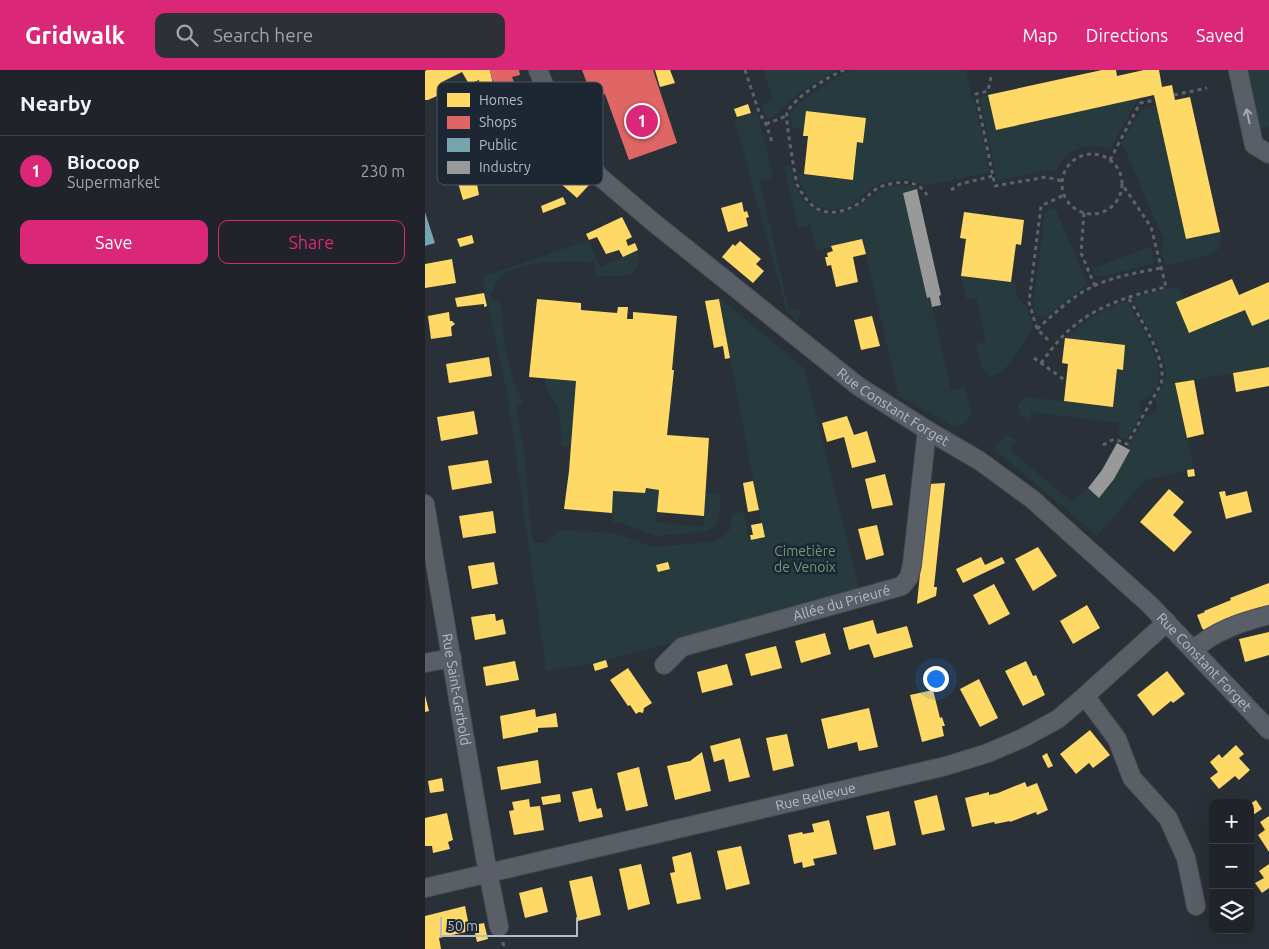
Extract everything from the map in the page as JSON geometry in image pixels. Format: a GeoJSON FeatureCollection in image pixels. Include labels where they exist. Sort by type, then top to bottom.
{"type":"FeatureCollection","features":[{"type":"Feature","properties":{"kind":"street","name":"Rue Constant Forget"},"geometry":{"type":"LineString","coordinates":[[538,70],[543,82]]}},
{"type":"Feature","properties":{"kind":"street"},"geometry":{"type":"LineString","coordinates":[[1237,70],[1254,145],[1269,155]]}},
{"type":"Feature","properties":{"kind":"street","name":"Rue Constant Forget"},"geometry":{"type":"LineString","coordinates":[[603,180],[858,386],[980,461],[1032,499],[1084,544],[1167,622],[1269,730]]}},
{"type":"Feature","properties":{"kind":"street","name":"Allée du Prieuré"},"geometry":{"type":"LineString","coordinates":[[664,665],[682,647],[902,586],[909,577],[912,564],[927,430]]}},
{"type":"Feature","properties":{"kind":"street","name":"Rue Saint-Gerbold"},"geometry":{"type":"LineString","coordinates":[[425,504],[488,873],[499,927]]}},
{"type":"Feature","properties":{"kind":"street"},"geometry":{"type":"LineString","coordinates":[[1193,650],[1207,638],[1224,629],[1241,622],[1269,615]]}},
{"type":"Feature","properties":{"kind":"street","name":"Rue Bellevue"},"geometry":{"type":"LineString","coordinates":[[425,888],[946,766],[979,756],[1023,738],[1057,719],[1167,622]]}},
{"type":"Feature","properties":{"kind":"street"},"geometry":{"type":"LineString","coordinates":[[425,662],[452,658]]}},
{"type":"Feature","properties":{"kind":"street"},"geometry":{"type":"LineString","coordinates":[[1085,696],[1117,739],[1132,778],[1168,818],[1186,858],[1196,906]]}},
{"type":"Feature","properties":{"kind":"path"},"geometry":{"type":"LineString","coordinates":[[745,70],[759,112],[772,142]]}},
{"type":"Feature","properties":{"kind":"path"},"geometry":{"type":"LineString","coordinates":[[844,70],[806,94],[791,107],[786,116],[797,184],[807,199],[818,209],[833,212],[856,205],[880,187],[908,182],[923,188],[927,195]]}},
{"type":"Feature","properties":{"kind":"path"},"geometry":{"type":"LineString","coordinates":[[991,77],[988,92],[976,94],[995,186],[1046,177],[1062,181]]}},
{"type":"Feature","properties":{"kind":"path"},"geometry":{"type":"LineString","coordinates":[[1174,95],[1207,88]]}},
{"type":"Feature","properties":{"kind":"path"},"geometry":{"type":"LineString","coordinates":[[1110,160],[1140,103],[1155,100]]}},
{"type":"Feature","properties":{"kind":"path"},"geometry":{"type":"LineString","coordinates":[[765,124],[786,116]]}},
{"type":"Feature","properties":{"kind":"path"},"geometry":{"type":"LineString","coordinates":[[1041,363],[1063,336],[1081,320],[1105,305],[1166,287],[1151,227],[1122,184],[1119,172],[1110,160],[1093,154],[1076,158],[1065,172],[1062,181],[1064,195],[1069,203],[1084,213],[1093,214],[1110,208],[1117,201],[1121,193],[1122,184]]}},
{"type":"Feature","properties":{"kind":"path"},"geometry":{"type":"LineString","coordinates":[[951,190],[960,184],[993,176]]}},
{"type":"Feature","properties":{"kind":"path"},"geometry":{"type":"LineString","coordinates":[[1048,340],[1037,329],[1029,302],[1041,206],[1064,195]]}},
{"type":"Feature","properties":{"kind":"path"},"geometry":{"type":"LineString","coordinates":[[1084,213],[1081,253],[1095,286]]}},
{"type":"Feature","properties":{"kind":"path"},"geometry":{"type":"LineString","coordinates":[[1037,329],[1073,299],[1095,286],[1122,277],[1161,268]]}},
{"type":"Feature","properties":{"kind":"path"},"geometry":{"type":"LineString","coordinates":[[1103,445],[1114,439],[1127,444],[1161,384],[1163,377],[1159,357],[1128,297]]}},
{"type":"Feature","properties":{"kind":"path"},"geometry":{"type":"LineString","coordinates":[[1034,358],[1066,381]]}},
{"type":"Feature","properties":{"kind":"green space"},"geometry":{"type":"Polygon","coordinates":[[[764,70],[837,70],[799,93],[776,115],[767,119],[761,105],[773,100],[764,70]]]}},
{"type":"Feature","properties":{"kind":"green space"},"geometry":{"type":"Polygon","coordinates":[[[851,70],[966,70],[990,172],[925,186],[908,180],[886,182],[873,187],[855,202],[835,209],[826,209],[811,201],[801,185],[798,174],[853,180],[857,142],[863,143],[866,118],[806,111],[804,129],[792,128],[790,116],[798,104],[807,97],[851,70]]]}},
{"type":"Feature","properties":{"kind":"green space"},"geometry":{"type":"Polygon","coordinates":[[[1246,70],[1269,70],[1269,127],[1255,129],[1246,70]]]}},
{"type":"Feature","properties":{"kind":"green space"},"geometry":{"type":"Polygon","coordinates":[[[988,95],[1138,98],[1110,150],[1094,146],[1078,149],[1064,158],[1056,172],[1048,170],[997,181],[980,97],[988,95]]]}},
{"type":"Feature","properties":{"kind":"green space"},"geometry":{"type":"Polygon","coordinates":[[[1156,105],[1186,239],[1220,232],[1222,239],[1218,250],[1209,255],[1169,265],[1165,264],[1161,252],[1164,240],[1122,143],[1141,109],[1156,105]]]}},
{"type":"Feature","properties":{"kind":"green space"},"geometry":{"type":"Polygon","coordinates":[[[756,112],[773,178],[760,181],[789,311],[800,309],[801,314],[797,321],[787,312],[734,120],[756,112]]]}},
{"type":"Feature","properties":{"kind":"green space"},"geometry":{"type":"Polygon","coordinates":[[[790,165],[795,185],[801,197],[814,209],[830,214],[848,211],[883,189],[898,185],[909,185],[917,188],[903,193],[927,298],[930,297],[951,390],[965,387],[971,412],[967,421],[954,427],[899,396],[862,239],[816,251],[810,225],[798,228],[784,166],[790,165]]]}},
{"type":"Feature","properties":{"kind":"green space"},"geometry":{"type":"Polygon","coordinates":[[[1051,208],[1056,210],[1087,283],[1046,317],[1037,316],[1033,306],[1045,212],[1051,208]]]}},
{"type":"Feature","properties":{"kind":"green space","name":"Cimetière de Venoix"},"geometry":{"type":"Polygon","coordinates":[[[589,240],[600,267],[638,250],[636,268],[627,275],[595,276],[595,262],[557,262],[528,265],[504,274],[496,282],[490,297],[502,303],[507,354],[513,379],[523,403],[516,407],[525,460],[533,541],[536,543],[547,543],[559,530],[614,533],[653,547],[711,542],[723,537],[730,529],[732,514],[744,512],[749,541],[764,537],[719,299],[721,299],[804,368],[860,591],[593,664],[546,670],[507,392],[482,277],[589,240]]]}},
{"type":"Feature","properties":{"kind":"green space"},"geometry":{"type":"Polygon","coordinates":[[[1149,247],[1152,249],[1155,262],[1106,276],[1095,276],[1094,268],[1149,247]]]}},
{"type":"Feature","properties":{"kind":"green space"},"geometry":{"type":"Polygon","coordinates":[[[961,276],[1016,283],[1015,291],[1017,296],[1027,307],[1033,329],[1010,363],[995,375],[988,375],[982,367],[976,344],[986,342],[976,298],[966,299],[961,276]]]}},
{"type":"Feature","properties":{"kind":"green space"},"geometry":{"type":"Polygon","coordinates":[[[1178,286],[1184,298],[1176,302],[1189,333],[1245,310],[1252,326],[1269,319],[1269,367],[1175,383],[1194,469],[1145,480],[1097,536],[1004,457],[993,451],[1003,438],[1009,436],[1017,441],[1010,450],[1072,502],[1088,488],[1099,498],[1114,479],[1130,450],[1127,448],[1146,416],[1151,416],[1157,409],[1157,403],[1154,399],[1165,379],[1165,370],[1159,350],[1134,301],[1137,297],[1178,286]]]}},
{"type":"Feature","properties":{"kind":"green space"},"geometry":{"type":"Polygon","coordinates":[[[1123,302],[1128,303],[1147,336],[1157,362],[1159,375],[1157,386],[1151,396],[1141,400],[1139,405],[1142,413],[1126,440],[1118,436],[1119,423],[1031,412],[1030,421],[1022,417],[1019,413],[1018,404],[1025,397],[1113,407],[1117,369],[1123,370],[1125,345],[1065,338],[1092,317],[1123,302]]]}},
{"type":"Feature","properties":{"kind":"green space"},"geometry":{"type":"Polygon","coordinates":[[[545,378],[576,381],[571,447],[562,446],[557,406],[546,386],[545,378]]]}},
{"type":"Feature","properties":{"kind":"green space"},"geometry":{"type":"Polygon","coordinates":[[[646,488],[659,490],[656,522],[703,527],[706,493],[720,494],[720,510],[716,524],[708,531],[655,536],[621,523],[611,522],[613,491],[645,493],[646,488]]]}},
{"type":"Feature","properties":{"kind":"building: Homes"},"geometry":{"type":"Polygon","coordinates":[[[490,70],[492,82],[479,82],[479,80],[468,82],[462,72],[442,82],[437,82],[437,96],[425,100],[425,71],[490,70]]]}},
{"type":"Feature","properties":{"kind":"building: Homes"},"geometry":{"type":"Polygon","coordinates":[[[655,70],[670,70],[675,83],[660,87],[655,70]]]}},
{"type":"Feature","properties":{"kind":"building: Homes"},"geometry":{"type":"Polygon","coordinates":[[[1102,70],[1116,70],[1117,76],[1144,70],[1159,70],[1162,87],[1172,85],[1175,100],[1190,97],[1220,232],[1186,239],[1154,95],[996,130],[988,95],[1102,70]]]}},
{"type":"Feature","properties":{"kind":"building: Homes"},"geometry":{"type":"Polygon","coordinates":[[[748,104],[751,113],[737,117],[734,109],[748,104]]]}},
{"type":"Feature","properties":{"kind":"building: Homes"},"geometry":{"type":"Polygon","coordinates":[[[806,111],[866,118],[863,143],[857,142],[853,180],[804,174],[808,136],[803,136],[806,111]]]}},
{"type":"Feature","properties":{"kind":"building: Homes"},"geometry":{"type":"Polygon","coordinates":[[[459,185],[477,185],[479,195],[463,200],[459,185]]]}},
{"type":"Feature","properties":{"kind":"building: Homes"},"geometry":{"type":"Polygon","coordinates":[[[562,185],[589,185],[577,198],[562,185]]]}},
{"type":"Feature","properties":{"kind":"building: Homes"},"geometry":{"type":"Polygon","coordinates":[[[563,197],[566,204],[543,213],[541,206],[563,197]]]}},
{"type":"Feature","properties":{"kind":"building: Homes"},"geometry":{"type":"Polygon","coordinates":[[[742,202],[744,212],[747,211],[749,217],[746,218],[748,226],[728,232],[721,208],[742,202]]]}},
{"type":"Feature","properties":{"kind":"building: Homes"},"geometry":{"type":"Polygon","coordinates":[[[964,212],[1024,220],[1021,245],[1016,244],[1011,282],[961,276],[966,239],[960,238],[964,212]]]}},
{"type":"Feature","properties":{"kind":"building: Homes"},"geometry":{"type":"Polygon","coordinates":[[[622,217],[632,237],[626,240],[628,246],[635,243],[638,250],[623,257],[619,250],[606,254],[597,237],[589,240],[586,234],[622,217]]]}},
{"type":"Feature","properties":{"kind":"building: Homes"},"geometry":{"type":"Polygon","coordinates":[[[472,235],[474,243],[460,247],[457,239],[472,235]]]}},
{"type":"Feature","properties":{"kind":"building: Homes"},"geometry":{"type":"Polygon","coordinates":[[[862,239],[866,254],[853,257],[858,282],[836,287],[831,265],[827,266],[825,257],[828,257],[827,253],[833,251],[831,246],[862,239]]]}},
{"type":"Feature","properties":{"kind":"building: Homes"},"geometry":{"type":"Polygon","coordinates":[[[740,241],[761,259],[756,264],[764,271],[753,283],[722,257],[733,244],[735,246],[740,241]]]}},
{"type":"Feature","properties":{"kind":"building: Homes"},"geometry":{"type":"Polygon","coordinates":[[[452,259],[456,283],[425,288],[425,264],[452,259]]]}},
{"type":"Feature","properties":{"kind":"building: Homes"},"geometry":{"type":"Polygon","coordinates":[[[1232,279],[1239,295],[1269,282],[1269,319],[1252,326],[1245,310],[1189,333],[1176,302],[1232,279]]]}},
{"type":"Feature","properties":{"kind":"building: Homes"},"geometry":{"type":"Polygon","coordinates":[[[484,293],[487,306],[484,307],[484,304],[457,307],[455,298],[484,293]]]}},
{"type":"Feature","properties":{"kind":"building: Homes"},"geometry":{"type":"Polygon","coordinates":[[[537,299],[581,303],[581,310],[617,313],[618,307],[628,307],[627,319],[633,319],[633,312],[677,316],[672,370],[674,370],[667,435],[709,438],[704,516],[657,512],[659,490],[646,488],[645,493],[613,491],[612,513],[564,509],[576,381],[529,377],[537,299]]]}},
{"type":"Feature","properties":{"kind":"building: Homes"},"geometry":{"type":"Polygon","coordinates":[[[719,299],[730,358],[725,359],[723,346],[714,348],[705,301],[719,299]]]}},
{"type":"Feature","properties":{"kind":"building: Homes"},"geometry":{"type":"Polygon","coordinates":[[[449,312],[450,321],[455,324],[451,327],[452,336],[431,339],[428,316],[449,312]]]}},
{"type":"Feature","properties":{"kind":"building: Homes"},"geometry":{"type":"Polygon","coordinates":[[[872,316],[880,346],[861,350],[854,320],[872,316]]]}},
{"type":"Feature","properties":{"kind":"building: Homes"},"geometry":{"type":"Polygon","coordinates":[[[1065,338],[1125,345],[1123,370],[1117,369],[1113,407],[1064,401],[1068,364],[1062,363],[1065,338]]]}},
{"type":"Feature","properties":{"kind":"building: Homes"},"geometry":{"type":"Polygon","coordinates":[[[489,357],[492,376],[449,383],[446,364],[489,357]]]}},
{"type":"Feature","properties":{"kind":"building: Homes"},"geometry":{"type":"Polygon","coordinates":[[[1269,367],[1269,386],[1236,392],[1233,373],[1269,367]]]}},
{"type":"Feature","properties":{"kind":"building: Homes"},"geometry":{"type":"Polygon","coordinates":[[[1194,380],[1204,434],[1187,438],[1175,383],[1194,380]]]}},
{"type":"Feature","properties":{"kind":"building: Homes"},"geometry":{"type":"Polygon","coordinates":[[[474,411],[478,434],[441,441],[437,417],[474,411]]]}},
{"type":"Feature","properties":{"kind":"building: Homes"},"geometry":{"type":"Polygon","coordinates":[[[847,416],[854,435],[867,431],[876,462],[852,468],[844,437],[827,442],[822,423],[847,416]]]}},
{"type":"Feature","properties":{"kind":"building: Homes"},"geometry":{"type":"Polygon","coordinates":[[[488,460],[492,483],[452,490],[448,466],[488,460]]]}},
{"type":"Feature","properties":{"kind":"building: Homes"},"geometry":{"type":"Polygon","coordinates":[[[1194,469],[1195,476],[1188,477],[1187,470],[1194,469]]]}},
{"type":"Feature","properties":{"kind":"building: Homes"},"geometry":{"type":"Polygon","coordinates":[[[885,474],[893,505],[872,509],[865,479],[885,474]]]}},
{"type":"Feature","properties":{"kind":"building: Homes"},"geometry":{"type":"Polygon","coordinates":[[[753,481],[759,510],[748,512],[743,483],[753,481]]]}},
{"type":"Feature","properties":{"kind":"building: Homes"},"geometry":{"type":"Polygon","coordinates":[[[945,483],[934,587],[937,587],[936,596],[917,604],[929,484],[945,483]]]}},
{"type":"Feature","properties":{"kind":"building: Homes"},"geometry":{"type":"Polygon","coordinates":[[[1169,489],[1184,502],[1173,515],[1192,532],[1174,552],[1140,522],[1169,489]]]}},
{"type":"Feature","properties":{"kind":"building: Homes"},"geometry":{"type":"Polygon","coordinates":[[[1225,491],[1226,496],[1247,491],[1252,512],[1226,519],[1219,492],[1225,491]]]}},
{"type":"Feature","properties":{"kind":"building: Homes"},"geometry":{"type":"Polygon","coordinates":[[[493,511],[496,533],[463,538],[459,516],[493,511]]]}},
{"type":"Feature","properties":{"kind":"building: Homes"},"geometry":{"type":"Polygon","coordinates":[[[762,523],[765,537],[751,540],[750,535],[753,535],[751,525],[762,523]]]}},
{"type":"Feature","properties":{"kind":"building: Homes"},"geometry":{"type":"Polygon","coordinates":[[[877,525],[884,555],[866,560],[858,529],[877,525]]]}},
{"type":"Feature","properties":{"kind":"building: Homes"},"geometry":{"type":"Polygon","coordinates":[[[1038,547],[1057,576],[1033,591],[1015,559],[1038,547]]]}},
{"type":"Feature","properties":{"kind":"building: Homes"},"geometry":{"type":"Polygon","coordinates":[[[981,557],[985,565],[1002,557],[1005,563],[963,583],[956,569],[981,557]]]}},
{"type":"Feature","properties":{"kind":"building: Homes"},"geometry":{"type":"Polygon","coordinates":[[[494,562],[498,584],[472,589],[468,566],[494,562]]]}},
{"type":"Feature","properties":{"kind":"building: Homes"},"geometry":{"type":"Polygon","coordinates":[[[668,562],[670,569],[658,572],[656,565],[668,562]]]}},
{"type":"Feature","properties":{"kind":"building: Homes"},"geometry":{"type":"Polygon","coordinates":[[[1269,583],[1269,608],[1205,631],[1202,628],[1197,615],[1231,600],[1230,598],[1269,583]]]}},
{"type":"Feature","properties":{"kind":"building: Homes"},"geometry":{"type":"Polygon","coordinates":[[[994,584],[1010,614],[989,625],[973,595],[994,584]]]}},
{"type":"Feature","properties":{"kind":"building: Homes"},"geometry":{"type":"Polygon","coordinates":[[[1087,605],[1100,628],[1073,644],[1060,621],[1087,605]]]}},
{"type":"Feature","properties":{"kind":"building: Homes"},"geometry":{"type":"Polygon","coordinates":[[[495,614],[496,621],[503,619],[506,634],[475,640],[471,617],[495,614]]]}},
{"type":"Feature","properties":{"kind":"building: Homes"},"geometry":{"type":"Polygon","coordinates":[[[873,620],[877,634],[907,626],[913,647],[874,658],[869,644],[849,650],[843,628],[873,620]]]}},
{"type":"Feature","properties":{"kind":"building: Homes"},"geometry":{"type":"Polygon","coordinates":[[[1269,632],[1269,655],[1245,662],[1239,639],[1269,632]]]}},
{"type":"Feature","properties":{"kind":"building: Homes"},"geometry":{"type":"Polygon","coordinates":[[[825,633],[831,654],[801,663],[795,641],[825,633]]]}},
{"type":"Feature","properties":{"kind":"building: Homes"},"geometry":{"type":"Polygon","coordinates":[[[776,646],[782,668],[751,676],[745,654],[776,646]]]}},
{"type":"Feature","properties":{"kind":"building: Homes"},"geometry":{"type":"Polygon","coordinates":[[[606,660],[608,667],[595,671],[593,664],[606,660]]]}},
{"type":"Feature","properties":{"kind":"building: Homes"},"geometry":{"type":"Polygon","coordinates":[[[515,661],[519,680],[486,686],[483,667],[515,661]]]}},
{"type":"Feature","properties":{"kind":"building: Homes"},"geometry":{"type":"Polygon","coordinates":[[[1026,661],[1033,676],[1036,675],[1045,695],[1023,706],[1005,671],[1026,661]]]}},
{"type":"Feature","properties":{"kind":"building: Homes"},"geometry":{"type":"Polygon","coordinates":[[[727,664],[733,685],[702,693],[697,672],[727,664]]]}},
{"type":"Feature","properties":{"kind":"building: Homes"},"geometry":{"type":"Polygon","coordinates":[[[628,668],[652,703],[644,708],[643,713],[639,712],[636,714],[630,705],[628,706],[610,680],[628,668]]]}},
{"type":"Feature","properties":{"kind":"building: Homes"},"geometry":{"type":"Polygon","coordinates":[[[1167,671],[1185,694],[1173,703],[1171,701],[1153,716],[1137,695],[1167,671]]]}},
{"type":"Feature","properties":{"kind":"building: Homes"},"geometry":{"type":"Polygon","coordinates":[[[979,679],[998,718],[980,727],[960,689],[979,679]]]}},
{"type":"Feature","properties":{"kind":"building: Homes"},"geometry":{"type":"Polygon","coordinates":[[[933,690],[940,718],[942,717],[945,726],[942,726],[944,736],[922,742],[910,695],[933,690]]]}},
{"type":"Feature","properties":{"kind":"building: Homes"},"geometry":{"type":"Polygon","coordinates":[[[425,695],[429,711],[425,712],[425,695]]]}},
{"type":"Feature","properties":{"kind":"building: Homes"},"geometry":{"type":"Polygon","coordinates":[[[869,708],[878,747],[859,751],[857,742],[828,749],[821,719],[869,708]]]}},
{"type":"Feature","properties":{"kind":"building: Homes"},"geometry":{"type":"Polygon","coordinates":[[[535,709],[536,717],[556,713],[558,727],[538,728],[538,732],[503,739],[500,716],[535,709]]]}},
{"type":"Feature","properties":{"kind":"building: Homes"},"geometry":{"type":"Polygon","coordinates":[[[1090,730],[1110,755],[1093,768],[1089,763],[1076,774],[1060,754],[1090,730]]]}},
{"type":"Feature","properties":{"kind":"building: Homes"},"geometry":{"type":"Polygon","coordinates":[[[787,734],[794,766],[773,771],[766,738],[787,734]]]}},
{"type":"Feature","properties":{"kind":"building: Homes"},"geometry":{"type":"Polygon","coordinates":[[[740,738],[750,777],[729,782],[724,759],[714,762],[710,746],[740,738]]]}},
{"type":"Feature","properties":{"kind":"building: Homes"},"geometry":{"type":"Polygon","coordinates":[[[1236,745],[1244,754],[1239,758],[1250,770],[1239,780],[1235,776],[1219,789],[1210,778],[1218,772],[1210,762],[1219,754],[1222,758],[1236,745]]]}},
{"type":"Feature","properties":{"kind":"building: Homes"},"geometry":{"type":"Polygon","coordinates":[[[702,752],[711,791],[675,800],[667,766],[690,761],[702,752]]]}},
{"type":"Feature","properties":{"kind":"building: Homes"},"geometry":{"type":"Polygon","coordinates":[[[1047,753],[1053,766],[1048,768],[1042,756],[1047,753]]]}},
{"type":"Feature","properties":{"kind":"building: Homes"},"geometry":{"type":"Polygon","coordinates":[[[538,760],[541,783],[501,790],[497,767],[538,760]]]}},
{"type":"Feature","properties":{"kind":"building: Homes"},"geometry":{"type":"Polygon","coordinates":[[[639,767],[648,806],[626,811],[617,773],[639,767]]]}},
{"type":"Feature","properties":{"kind":"building: Homes"},"geometry":{"type":"Polygon","coordinates":[[[442,778],[444,791],[430,793],[428,781],[442,778]]]}},
{"type":"Feature","properties":{"kind":"building: Homes"},"geometry":{"type":"Polygon","coordinates":[[[1025,782],[1027,787],[1037,783],[1048,810],[1037,815],[1036,812],[1010,822],[995,824],[994,822],[972,827],[965,798],[989,792],[989,795],[998,793],[1025,782]]]}},
{"type":"Feature","properties":{"kind":"building: Homes"},"geometry":{"type":"Polygon","coordinates":[[[592,788],[597,809],[601,808],[603,817],[579,822],[572,792],[592,788]]]}},
{"type":"Feature","properties":{"kind":"building: Homes"},"geometry":{"type":"Polygon","coordinates":[[[560,794],[561,802],[543,805],[541,797],[560,794]]]}},
{"type":"Feature","properties":{"kind":"building: Homes"},"geometry":{"type":"Polygon","coordinates":[[[937,795],[945,830],[922,835],[914,801],[937,795]]]}},
{"type":"Feature","properties":{"kind":"building: Homes"},"geometry":{"type":"Polygon","coordinates":[[[529,799],[530,807],[540,806],[544,830],[514,835],[509,811],[514,810],[512,802],[529,799]]]}},
{"type":"Feature","properties":{"kind":"building: Homes"},"geometry":{"type":"Polygon","coordinates":[[[1256,800],[1262,809],[1254,814],[1254,801],[1256,800]]]}},
{"type":"Feature","properties":{"kind":"building: Homes"},"geometry":{"type":"Polygon","coordinates":[[[889,811],[896,845],[874,850],[866,816],[889,811]]]}},
{"type":"Feature","properties":{"kind":"building: Homes"},"geometry":{"type":"Polygon","coordinates":[[[447,813],[453,840],[448,842],[450,849],[433,853],[432,846],[425,846],[425,818],[447,813]]]}},
{"type":"Feature","properties":{"kind":"building: Homes"},"geometry":{"type":"Polygon","coordinates":[[[1269,816],[1269,852],[1258,835],[1265,830],[1260,822],[1269,816]]]}},
{"type":"Feature","properties":{"kind":"building: Homes"},"geometry":{"type":"Polygon","coordinates":[[[829,820],[837,854],[813,859],[815,865],[803,868],[802,862],[794,864],[788,835],[814,832],[812,824],[829,820]]]}},
{"type":"Feature","properties":{"kind":"building: Homes"},"geometry":{"type":"Polygon","coordinates":[[[741,846],[750,884],[726,890],[717,851],[741,846]]]}},
{"type":"Feature","properties":{"kind":"building: Homes"},"geometry":{"type":"Polygon","coordinates":[[[691,852],[701,899],[677,904],[670,873],[675,872],[672,857],[691,852]]]}},
{"type":"Feature","properties":{"kind":"building: Homes"},"geometry":{"type":"Polygon","coordinates":[[[641,864],[650,904],[628,910],[619,869],[641,864]]]}},
{"type":"Feature","properties":{"kind":"building: Homes"},"geometry":{"type":"Polygon","coordinates":[[[1269,864],[1269,888],[1262,893],[1255,883],[1264,878],[1259,871],[1269,864]]]}},
{"type":"Feature","properties":{"kind":"building: Homes"},"geometry":{"type":"Polygon","coordinates":[[[592,876],[601,915],[578,921],[569,881],[592,876]]]}},
{"type":"Feature","properties":{"kind":"building: Homes"},"geometry":{"type":"Polygon","coordinates":[[[542,887],[548,912],[525,918],[519,893],[542,887]]]}},
{"type":"Feature","properties":{"kind":"building: Homes"},"geometry":{"type":"Polygon","coordinates":[[[465,906],[470,931],[439,938],[441,949],[425,949],[425,916],[465,906]]]}},
{"type":"Feature","properties":{"kind":"building: Homes"},"geometry":{"type":"Polygon","coordinates":[[[484,923],[488,939],[477,942],[473,925],[484,923]]]}},
{"type":"Feature","properties":{"kind":"building: Shops"},"geometry":{"type":"Polygon","coordinates":[[[490,70],[519,70],[520,75],[512,77],[514,82],[493,82],[490,70]]]}},
{"type":"Feature","properties":{"kind":"building: Shops"},"geometry":{"type":"Polygon","coordinates":[[[582,70],[653,70],[677,143],[629,160],[605,94],[603,95],[603,82],[587,82],[582,70]]]}},
{"type":"Feature","properties":{"kind":"building: Public"},"geometry":{"type":"Polygon","coordinates":[[[425,212],[435,243],[425,246],[425,212]]]}},
{"type":"Feature","properties":{"kind":"building: Industry"},"geometry":{"type":"Polygon","coordinates":[[[917,189],[941,295],[939,296],[941,305],[932,307],[930,297],[927,298],[903,193],[917,189]]]}},
{"type":"Feature","properties":{"kind":"building: Industry"},"geometry":{"type":"Polygon","coordinates":[[[1117,443],[1130,450],[1114,479],[1099,498],[1088,488],[1102,470],[1117,443]]]}},
{"type":"Feature","properties":{"kind":"place","name":"Biocoop"},"geometry":{"type":"Point","coordinates":[642,121]}}]}
